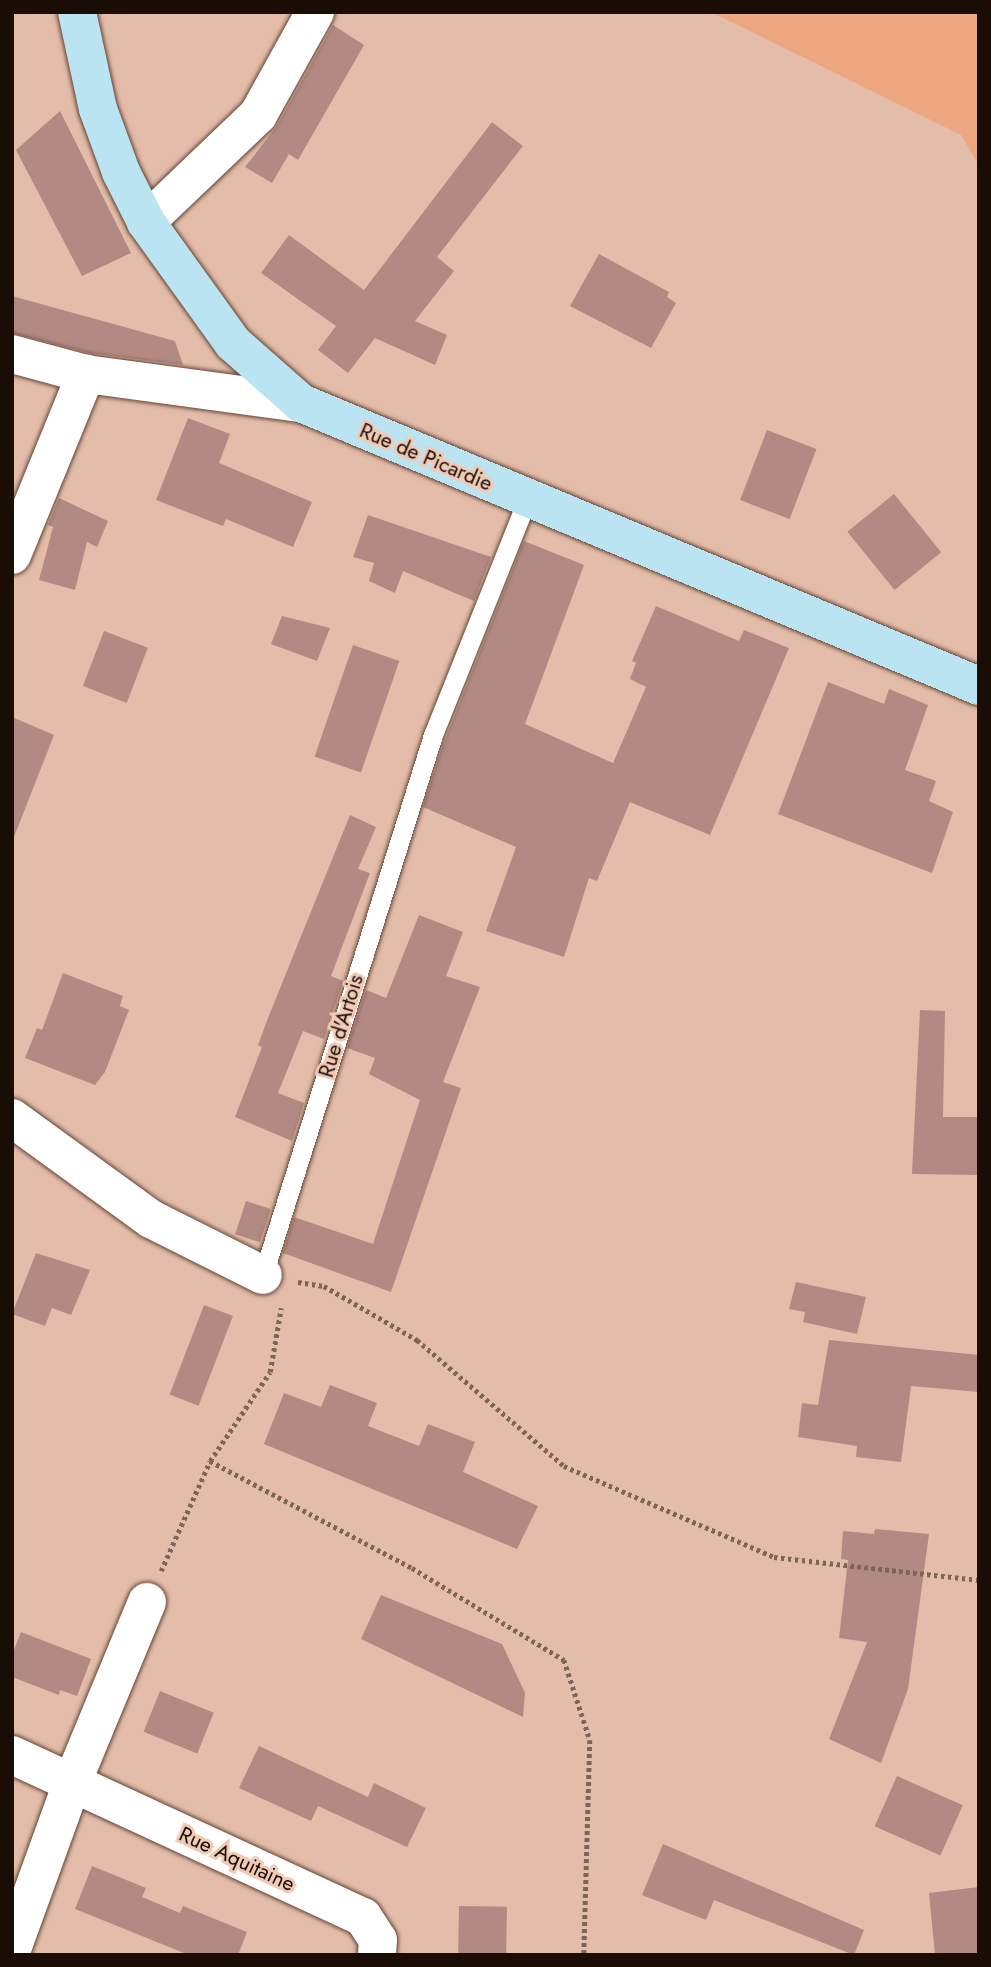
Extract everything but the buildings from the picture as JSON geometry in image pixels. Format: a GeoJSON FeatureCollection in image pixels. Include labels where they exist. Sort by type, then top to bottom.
{"type":"FeatureCollection","features":[{"type":"Feature","properties":{"kind":"street","name":"Rue de Picardie"},"geometry":{"type":"LineString","coordinates":[[77,12],[98,109],[121,172],[146,222],[233,343],[301,403],[527,500],[979,687]]}},
{"type":"Feature","properties":{"kind":"street"},"geometry":{"type":"LineString","coordinates":[[146,222],[258,115],[315,12]]}},
{"type":"Feature","properties":{"kind":"street"},"geometry":{"type":"LineString","coordinates":[[12,354],[86,374],[301,403]]}},
{"type":"Feature","properties":{"kind":"street"},"geometry":{"type":"LineString","coordinates":[[12,555],[86,374]]}},
{"type":"Feature","properties":{"kind":"street"},"geometry":{"type":"LineString","coordinates":[[12,1118],[151,1219],[274,1277]]}},
{"type":"Feature","properties":{"kind":"street"},"geometry":{"type":"LineString","coordinates":[[12,1949],[72,1783],[147,1602]]}},
{"type":"Feature","properties":{"kind":"street","name":"Rue Aquitaine"},"geometry":{"type":"LineString","coordinates":[[12,1755],[363,1917],[378,1940],[377,1955]]}},
{"type":"Feature","properties":{"kind":"lane","name":"Rue d'Artois"},"geometry":{"type":"LineString","coordinates":[[274,1277],[433,735],[527,500]]}},
{"type":"Feature","properties":{"kind":"path"},"geometry":{"type":"LineString","coordinates":[[147,1602],[210,1461],[270,1372],[274,1277],[324,1286],[417,1340],[564,1466],[774,1557],[979,1580]]}},
{"type":"Feature","properties":{"kind":"path"},"geometry":{"type":"LineString","coordinates":[[210,1461],[412,1568],[564,1660],[590,1740],[584,1955]]}},
{"type":"Feature","properties":{"kind":"shaded area"},"geometry":{"type":"Polygon","coordinates":[[[711,12],[979,12],[979,165],[961,135],[711,12]]]}}]}
